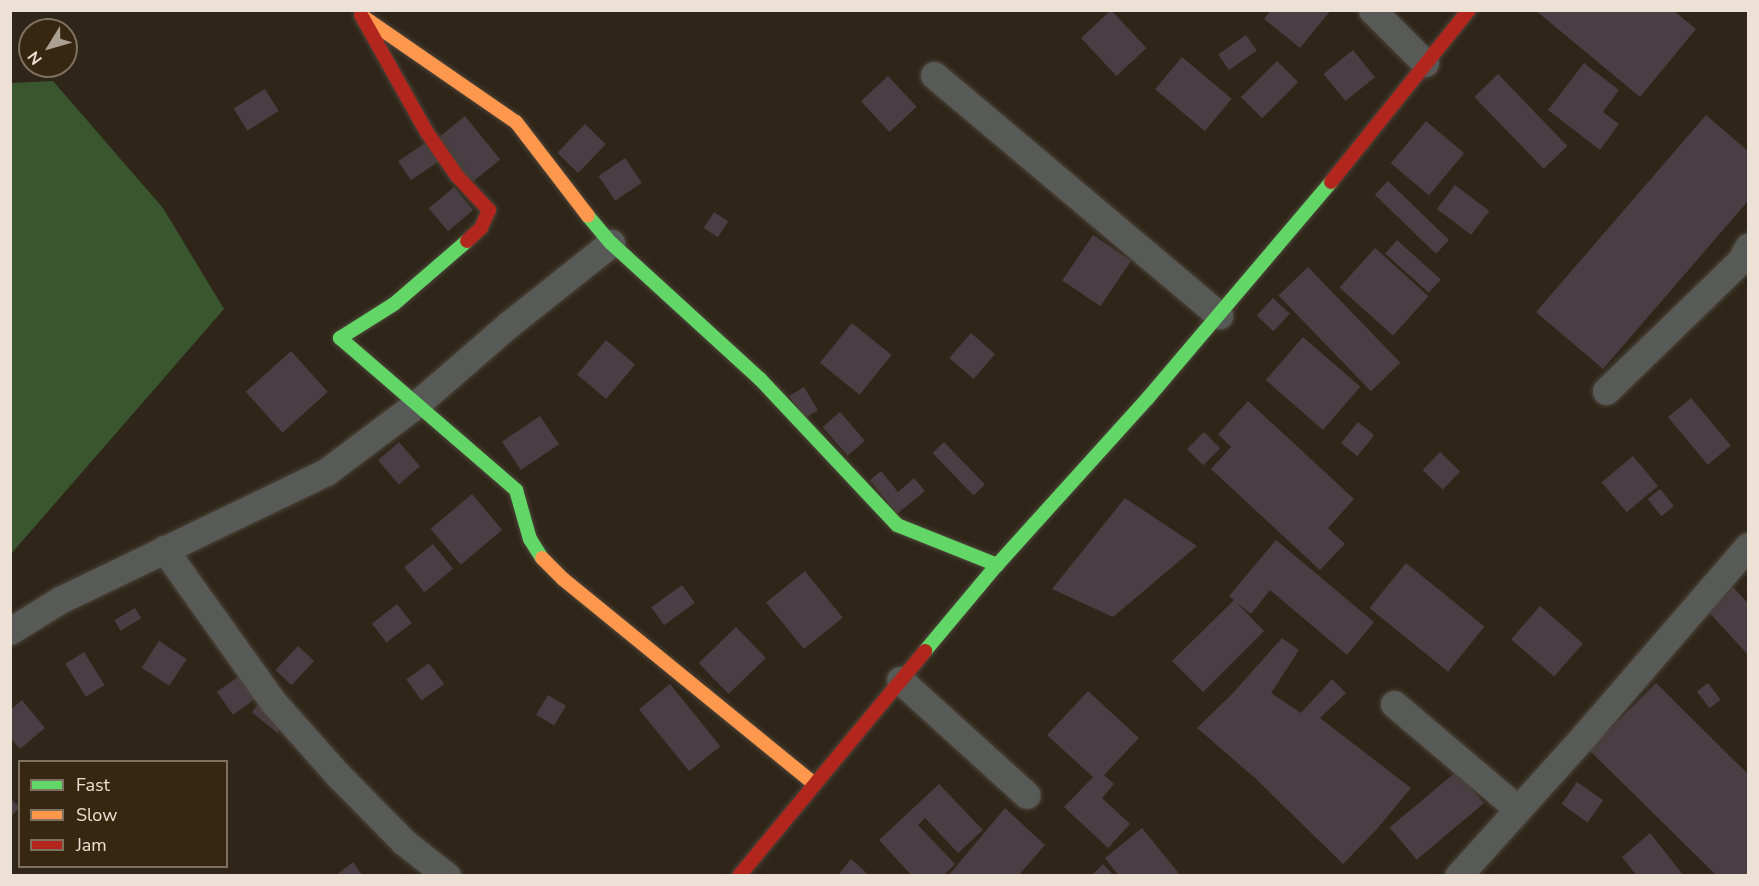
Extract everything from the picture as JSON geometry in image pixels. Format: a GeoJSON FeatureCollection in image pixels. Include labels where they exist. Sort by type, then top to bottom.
{"type":"FeatureCollection","features":[{"type":"Feature","properties":{"kind":"street"},"geometry":{"type":"LineString","coordinates":[[1372,10],[1425,63]]}},
{"type":"Feature","properties":{"kind":"street"},"geometry":{"type":"LineString","coordinates":[[739,876],[997,565],[1148,398],[1343,168],[1469,10]]}},
{"type":"Feature","properties":{"kind":"street"},"geometry":{"type":"LineString","coordinates":[[357,13],[516,122],[538,149],[564,188],[611,243],[760,379],[897,525],[997,565]]}},
{"type":"Feature","properties":{"kind":"street"},"geometry":{"type":"LineString","coordinates":[[357,13],[426,131],[458,176],[489,210],[481,228],[394,304],[340,338],[516,490],[522,504],[530,539],[542,558],[814,784]]}},
{"type":"Feature","properties":{"kind":"street"},"geometry":{"type":"LineString","coordinates":[[934,75],[1219,315]]}},
{"type":"Feature","properties":{"kind":"street"},"geometry":{"type":"LineString","coordinates":[[10,631],[60,600],[326,472],[418,403],[508,325],[611,243]]}},
{"type":"Feature","properties":{"kind":"street"},"geometry":{"type":"LineString","coordinates":[[1606,391],[1740,260],[1749,247]]}},
{"type":"Feature","properties":{"kind":"street"},"geometry":{"type":"LineString","coordinates":[[1458,876],[1749,546]]}},
{"type":"Feature","properties":{"kind":"street"},"geometry":{"type":"LineString","coordinates":[[164,549],[273,703],[338,775],[404,842],[447,876]]}},
{"type":"Feature","properties":{"kind":"street"},"geometry":{"type":"LineString","coordinates":[[900,680],[1027,795]]}},
{"type":"Feature","properties":{"kind":"street"},"geometry":{"type":"LineString","coordinates":[[1394,704],[1518,809]]}},
{"type":"Feature","properties":{"kind":"green space"},"geometry":{"type":"Polygon","coordinates":[[[53,81],[163,208],[224,309],[11,554],[11,83],[53,81]]]}},
{"type":"Feature","properties":{"kind":"building"},"geometry":{"type":"Polygon","coordinates":[[[1111,10],[1146,48],[1116,76],[1081,38],[1111,10]]]}},
{"type":"Feature","properties":{"kind":"building"},"geometry":{"type":"Polygon","coordinates":[[[1271,10],[1331,10],[1300,48],[1264,19],[1271,10]]]}},
{"type":"Feature","properties":{"kind":"building"},"geometry":{"type":"Polygon","coordinates":[[[1535,10],[1673,10],[1696,29],[1640,97],[1535,10]]]}},
{"type":"Feature","properties":{"kind":"building"},"geometry":{"type":"Polygon","coordinates":[[[1246,35],[1257,51],[1229,70],[1218,55],[1246,35]]]}},
{"type":"Feature","properties":{"kind":"building"},"geometry":{"type":"Polygon","coordinates":[[[1353,50],[1375,77],[1345,101],[1323,74],[1353,50]]]}},
{"type":"Feature","properties":{"kind":"building"},"geometry":{"type":"Polygon","coordinates":[[[1182,57],[1232,99],[1205,131],[1155,89],[1182,57]]]}},
{"type":"Feature","properties":{"kind":"building"},"geometry":{"type":"Polygon","coordinates":[[[1277,61],[1298,82],[1262,118],[1241,97],[1277,61]]]}},
{"type":"Feature","properties":{"kind":"building"},"geometry":{"type":"Polygon","coordinates":[[[1584,63],[1619,90],[1603,112],[1619,124],[1600,150],[1548,110],[1584,63]]]}},
{"type":"Feature","properties":{"kind":"building"},"geometry":{"type":"Polygon","coordinates":[[[1498,74],[1567,146],[1544,169],[1474,97],[1498,74]]]}},
{"type":"Feature","properties":{"kind":"building"},"geometry":{"type":"Polygon","coordinates":[[[888,76],[917,107],[890,132],[861,101],[888,76]]]}},
{"type":"Feature","properties":{"kind":"building"},"geometry":{"type":"Polygon","coordinates":[[[265,89],[279,111],[247,131],[234,109],[265,89]]]}},
{"type":"Feature","properties":{"kind":"building"},"geometry":{"type":"Polygon","coordinates":[[[1706,115],[1748,151],[1748,201],[1603,369],[1536,312],[1706,115]]]}},
{"type":"Feature","properties":{"kind":"building"},"geometry":{"type":"Polygon","coordinates":[[[465,116],[500,160],[471,183],[435,140],[465,116]]]}},
{"type":"Feature","properties":{"kind":"building"},"geometry":{"type":"Polygon","coordinates":[[[1426,121],[1464,153],[1429,195],[1391,163],[1426,121]]]}},
{"type":"Feature","properties":{"kind":"building"},"geometry":{"type":"Polygon","coordinates":[[[585,124],[606,144],[578,173],[557,153],[585,124]]]}},
{"type":"Feature","properties":{"kind":"building"},"geometry":{"type":"Polygon","coordinates":[[[428,141],[441,160],[411,180],[398,161],[428,141]]]}},
{"type":"Feature","properties":{"kind":"building"},"geometry":{"type":"Polygon","coordinates":[[[625,158],[642,183],[615,201],[598,176],[625,158]]]}},
{"type":"Feature","properties":{"kind":"building"},"geometry":{"type":"Polygon","coordinates":[[[1388,181],[1449,240],[1436,254],[1375,195],[1388,181]]]}},
{"type":"Feature","properties":{"kind":"building"},"geometry":{"type":"Polygon","coordinates":[[[1455,185],[1489,211],[1471,235],[1437,209],[1455,185]]]}},
{"type":"Feature","properties":{"kind":"building"},"geometry":{"type":"Polygon","coordinates":[[[454,187],[473,210],[448,231],[429,208],[454,187]]]}},
{"type":"Feature","properties":{"kind":"building"},"geometry":{"type":"Polygon","coordinates":[[[714,212],[728,221],[718,237],[704,228],[714,212]]]}},
{"type":"Feature","properties":{"kind":"building"},"geometry":{"type":"Polygon","coordinates":[[[1093,235],[1131,261],[1100,306],[1062,281],[1093,235]]]}},
{"type":"Feature","properties":{"kind":"building"},"geometry":{"type":"Polygon","coordinates":[[[1397,240],[1441,279],[1429,293],[1385,253],[1397,240]]]}},
{"type":"Feature","properties":{"kind":"building"},"geometry":{"type":"Polygon","coordinates":[[[1375,248],[1429,296],[1393,336],[1340,287],[1375,248]]]}},
{"type":"Feature","properties":{"kind":"building"},"geometry":{"type":"Polygon","coordinates":[[[1308,267],[1400,363],[1371,391],[1279,295],[1308,267]]]}},
{"type":"Feature","properties":{"kind":"building"},"geometry":{"type":"Polygon","coordinates":[[[1273,298],[1290,314],[1273,331],[1257,316],[1273,298]]]}},
{"type":"Feature","properties":{"kind":"building"},"geometry":{"type":"Polygon","coordinates":[[[852,323],[892,355],[860,395],[820,363],[852,323]]]}},
{"type":"Feature","properties":{"kind":"building"},"geometry":{"type":"Polygon","coordinates":[[[971,333],[995,354],[974,379],[949,358],[971,333]]]}},
{"type":"Feature","properties":{"kind":"building"},"geometry":{"type":"Polygon","coordinates":[[[1303,337],[1360,387],[1323,430],[1266,380],[1303,337]]]}},
{"type":"Feature","properties":{"kind":"building"},"geometry":{"type":"Polygon","coordinates":[[[606,340],[635,364],[606,399],[577,374],[606,340]]]}},
{"type":"Feature","properties":{"kind":"building"},"geometry":{"type":"Polygon","coordinates":[[[291,351],[328,392],[282,433],[246,392],[291,351]]]}},
{"type":"Feature","properties":{"kind":"building"},"geometry":{"type":"Polygon","coordinates":[[[804,387],[818,410],[803,419],[789,396],[804,387]]]}},
{"type":"Feature","properties":{"kind":"building"},"geometry":{"type":"Polygon","coordinates":[[[1691,398],[1731,445],[1708,465],[1668,417],[1691,398]]]}},
{"type":"Feature","properties":{"kind":"building"},"geometry":{"type":"Polygon","coordinates":[[[1248,401],[1354,499],[1328,528],[1345,544],[1320,570],[1211,469],[1231,447],[1218,434],[1248,401]]]}},
{"type":"Feature","properties":{"kind":"building"},"geometry":{"type":"Polygon","coordinates":[[[840,412],[865,441],[848,456],[823,427],[840,412]]]}},
{"type":"Feature","properties":{"kind":"building"},"geometry":{"type":"Polygon","coordinates":[[[540,416],[559,444],[521,470],[502,442],[540,416]]]}},
{"type":"Feature","properties":{"kind":"building"},"geometry":{"type":"Polygon","coordinates":[[[1358,422],[1374,435],[1357,456],[1341,443],[1358,422]]]}},
{"type":"Feature","properties":{"kind":"building"},"geometry":{"type":"Polygon","coordinates":[[[1204,432],[1220,448],[1203,465],[1187,449],[1204,432]]]}},
{"type":"Feature","properties":{"kind":"building"},"geometry":{"type":"Polygon","coordinates":[[[399,442],[420,466],[399,485],[378,460],[399,442]]]}},
{"type":"Feature","properties":{"kind":"building"},"geometry":{"type":"Polygon","coordinates":[[[944,442],[985,484],[973,496],[932,453],[944,442]]]}},
{"type":"Feature","properties":{"kind":"building"},"geometry":{"type":"Polygon","coordinates":[[[1440,452],[1460,471],[1443,489],[1423,470],[1440,452]]]}},
{"type":"Feature","properties":{"kind":"building"},"geometry":{"type":"Polygon","coordinates":[[[1633,456],[1658,486],[1627,512],[1602,482],[1633,456]]]}},
{"type":"Feature","properties":{"kind":"building"},"geometry":{"type":"Polygon","coordinates":[[[881,471],[898,492],[914,478],[925,491],[897,514],[870,480],[881,471]]]}},
{"type":"Feature","properties":{"kind":"building"},"geometry":{"type":"Polygon","coordinates":[[[1660,489],[1674,506],[1661,516],[1648,499],[1660,489]]]}},
{"type":"Feature","properties":{"kind":"building"},"geometry":{"type":"Polygon","coordinates":[[[472,494],[502,530],[461,565],[431,529],[472,494]]]}},
{"type":"Feature","properties":{"kind":"building"},"geometry":{"type":"Polygon","coordinates":[[[1125,498],[1197,546],[1113,617],[1052,589],[1125,498]]]}},
{"type":"Feature","properties":{"kind":"building"},"geometry":{"type":"Polygon","coordinates":[[[1276,540],[1374,622],[1347,655],[1270,590],[1251,614],[1236,602],[1264,631],[1203,692],[1172,661],[1234,600],[1229,596],[1276,540]]]}},
{"type":"Feature","properties":{"kind":"building"},"geometry":{"type":"Polygon","coordinates":[[[433,544],[453,569],[424,592],[404,567],[433,544]]]}},
{"type":"Feature","properties":{"kind":"building"},"geometry":{"type":"Polygon","coordinates":[[[1406,563],[1484,627],[1448,672],[1369,608],[1406,563]]]}},
{"type":"Feature","properties":{"kind":"building"},"geometry":{"type":"Polygon","coordinates":[[[805,571],[843,618],[804,649],[766,602],[805,571]]]}},
{"type":"Feature","properties":{"kind":"building"},"geometry":{"type":"Polygon","coordinates":[[[682,585],[695,603],[664,625],[651,607],[682,585]]]}},
{"type":"Feature","properties":{"kind":"building"},"geometry":{"type":"Polygon","coordinates":[[[1731,585],[1748,603],[1748,655],[1706,609],[1731,585]]]}},
{"type":"Feature","properties":{"kind":"building"},"geometry":{"type":"Polygon","coordinates":[[[397,604],[412,623],[387,643],[372,624],[397,604]]]}},
{"type":"Feature","properties":{"kind":"building"},"geometry":{"type":"Polygon","coordinates":[[[1540,606],[1583,643],[1554,677],[1511,639],[1540,606]]]}},
{"type":"Feature","properties":{"kind":"building"},"geometry":{"type":"Polygon","coordinates":[[[135,608],[141,618],[121,631],[114,620],[135,608]]]}},
{"type":"Feature","properties":{"kind":"building"},"geometry":{"type":"Polygon","coordinates":[[[736,627],[766,658],[728,694],[699,663],[736,627]]]}},
{"type":"Feature","properties":{"kind":"building"},"geometry":{"type":"Polygon","coordinates":[[[1282,638],[1299,650],[1271,693],[1301,713],[1332,679],[1346,693],[1320,718],[1411,788],[1377,829],[1343,864],[1255,778],[1197,728],[1232,694],[1282,638]]]}},
{"type":"Feature","properties":{"kind":"building"},"geometry":{"type":"Polygon","coordinates":[[[159,641],[187,659],[169,686],[142,668],[159,641]]]}},
{"type":"Feature","properties":{"kind":"building"},"geometry":{"type":"Polygon","coordinates":[[[298,646],[314,661],[292,685],[275,670],[298,646]]]}},
{"type":"Feature","properties":{"kind":"building"},"geometry":{"type":"Polygon","coordinates":[[[84,652],[105,685],[86,697],[65,664],[84,652]]]}},
{"type":"Feature","properties":{"kind":"building"},"geometry":{"type":"Polygon","coordinates":[[[429,663],[444,684],[422,700],[406,679],[429,663]]]}},
{"type":"Feature","properties":{"kind":"building"},"geometry":{"type":"Polygon","coordinates":[[[248,670],[264,693],[233,715],[217,692],[248,670]]]}},
{"type":"Feature","properties":{"kind":"building"},"geometry":{"type":"Polygon","coordinates":[[[1656,683],[1748,774],[1748,876],[1717,876],[1589,750],[1656,683]]]}},
{"type":"Feature","properties":{"kind":"building"},"geometry":{"type":"Polygon","coordinates":[[[1708,683],[1721,700],[1709,708],[1697,691],[1708,683]]]}},
{"type":"Feature","properties":{"kind":"building"},"geometry":{"type":"Polygon","coordinates":[[[670,684],[720,746],[689,771],[639,709],[670,684]]]}},
{"type":"Feature","properties":{"kind":"building"},"geometry":{"type":"Polygon","coordinates":[[[1088,691],[1139,738],[1104,775],[1114,784],[1102,798],[1130,824],[1108,848],[1064,807],[1093,777],[1047,735],[1088,691]]]}},
{"type":"Feature","properties":{"kind":"building"},"geometry":{"type":"Polygon","coordinates":[[[548,695],[566,706],[554,726],[536,715],[548,695]]]}},
{"type":"Feature","properties":{"kind":"building"},"geometry":{"type":"Polygon","coordinates":[[[265,696],[291,717],[277,733],[252,712],[265,696]]]}},
{"type":"Feature","properties":{"kind":"building"},"geometry":{"type":"Polygon","coordinates":[[[22,700],[45,728],[20,749],[10,737],[10,710],[22,700]]]}},
{"type":"Feature","properties":{"kind":"building"},"geometry":{"type":"Polygon","coordinates":[[[1457,771],[1484,803],[1417,860],[1390,828],[1457,771]]]}},
{"type":"Feature","properties":{"kind":"building"},"geometry":{"type":"Polygon","coordinates":[[[1577,782],[1603,800],[1588,822],[1562,804],[1577,782]]]}},
{"type":"Feature","properties":{"kind":"building"},"geometry":{"type":"Polygon","coordinates":[[[939,784],[983,830],[958,853],[925,818],[918,825],[955,864],[943,876],[912,876],[879,840],[939,784]]]}},
{"type":"Feature","properties":{"kind":"building"},"geometry":{"type":"Polygon","coordinates":[[[10,798],[18,805],[18,809],[10,818],[10,798]]]}},
{"type":"Feature","properties":{"kind":"building"},"geometry":{"type":"Polygon","coordinates":[[[1005,808],[1045,845],[1018,876],[948,876],[1005,808]]]}},
{"type":"Feature","properties":{"kind":"building"},"geometry":{"type":"Polygon","coordinates":[[[1142,828],[1181,876],[1119,876],[1105,858],[1142,828]]]}},
{"type":"Feature","properties":{"kind":"building"},"geometry":{"type":"Polygon","coordinates":[[[1650,833],[1684,876],[1637,876],[1622,857],[1650,833]]]}},
{"type":"Feature","properties":{"kind":"building"},"geometry":{"type":"Polygon","coordinates":[[[851,859],[870,876],[837,876],[851,859]]]}},
{"type":"Feature","properties":{"kind":"building"},"geometry":{"type":"Polygon","coordinates":[[[353,862],[363,876],[335,876],[353,862]]]}},
{"type":"Feature","properties":{"kind":"building"},"geometry":{"type":"Polygon","coordinates":[[[1103,864],[1114,876],[1091,876],[1103,864]]]}},
{"type":"Feature","properties":{"kind":"traffic: fast"},"geometry":{"type":"LineString","coordinates":[[925,651],[997,565],[1148,398],[1331,182]]}},
{"type":"Feature","properties":{"kind":"traffic: fast"},"geometry":{"type":"LineString","coordinates":[[588,216],[611,243],[760,379],[897,525],[997,565]]}},
{"type":"Feature","properties":{"kind":"traffic: fast"},"geometry":{"type":"LineString","coordinates":[[467,241],[394,304],[340,338],[516,490],[530,539],[542,558]]}},
{"type":"Feature","properties":{"kind":"traffic: slow"},"geometry":{"type":"LineString","coordinates":[[365,18],[516,122],[588,216]]}},
{"type":"Feature","properties":{"kind":"traffic: slow"},"geometry":{"type":"LineString","coordinates":[[542,558],[563,579],[814,784]]}},
{"type":"Feature","properties":{"kind":"traffic: jam"},"geometry":{"type":"LineString","coordinates":[[1331,182],[1469,10]]}},
{"type":"Feature","properties":{"kind":"traffic: jam"},"geometry":{"type":"LineString","coordinates":[[361,15],[426,131],[457,176],[489,210],[481,228],[467,241]]}},
{"type":"Feature","properties":{"kind":"traffic: jam"},"geometry":{"type":"LineString","coordinates":[[739,876],[925,651]]}}]}
